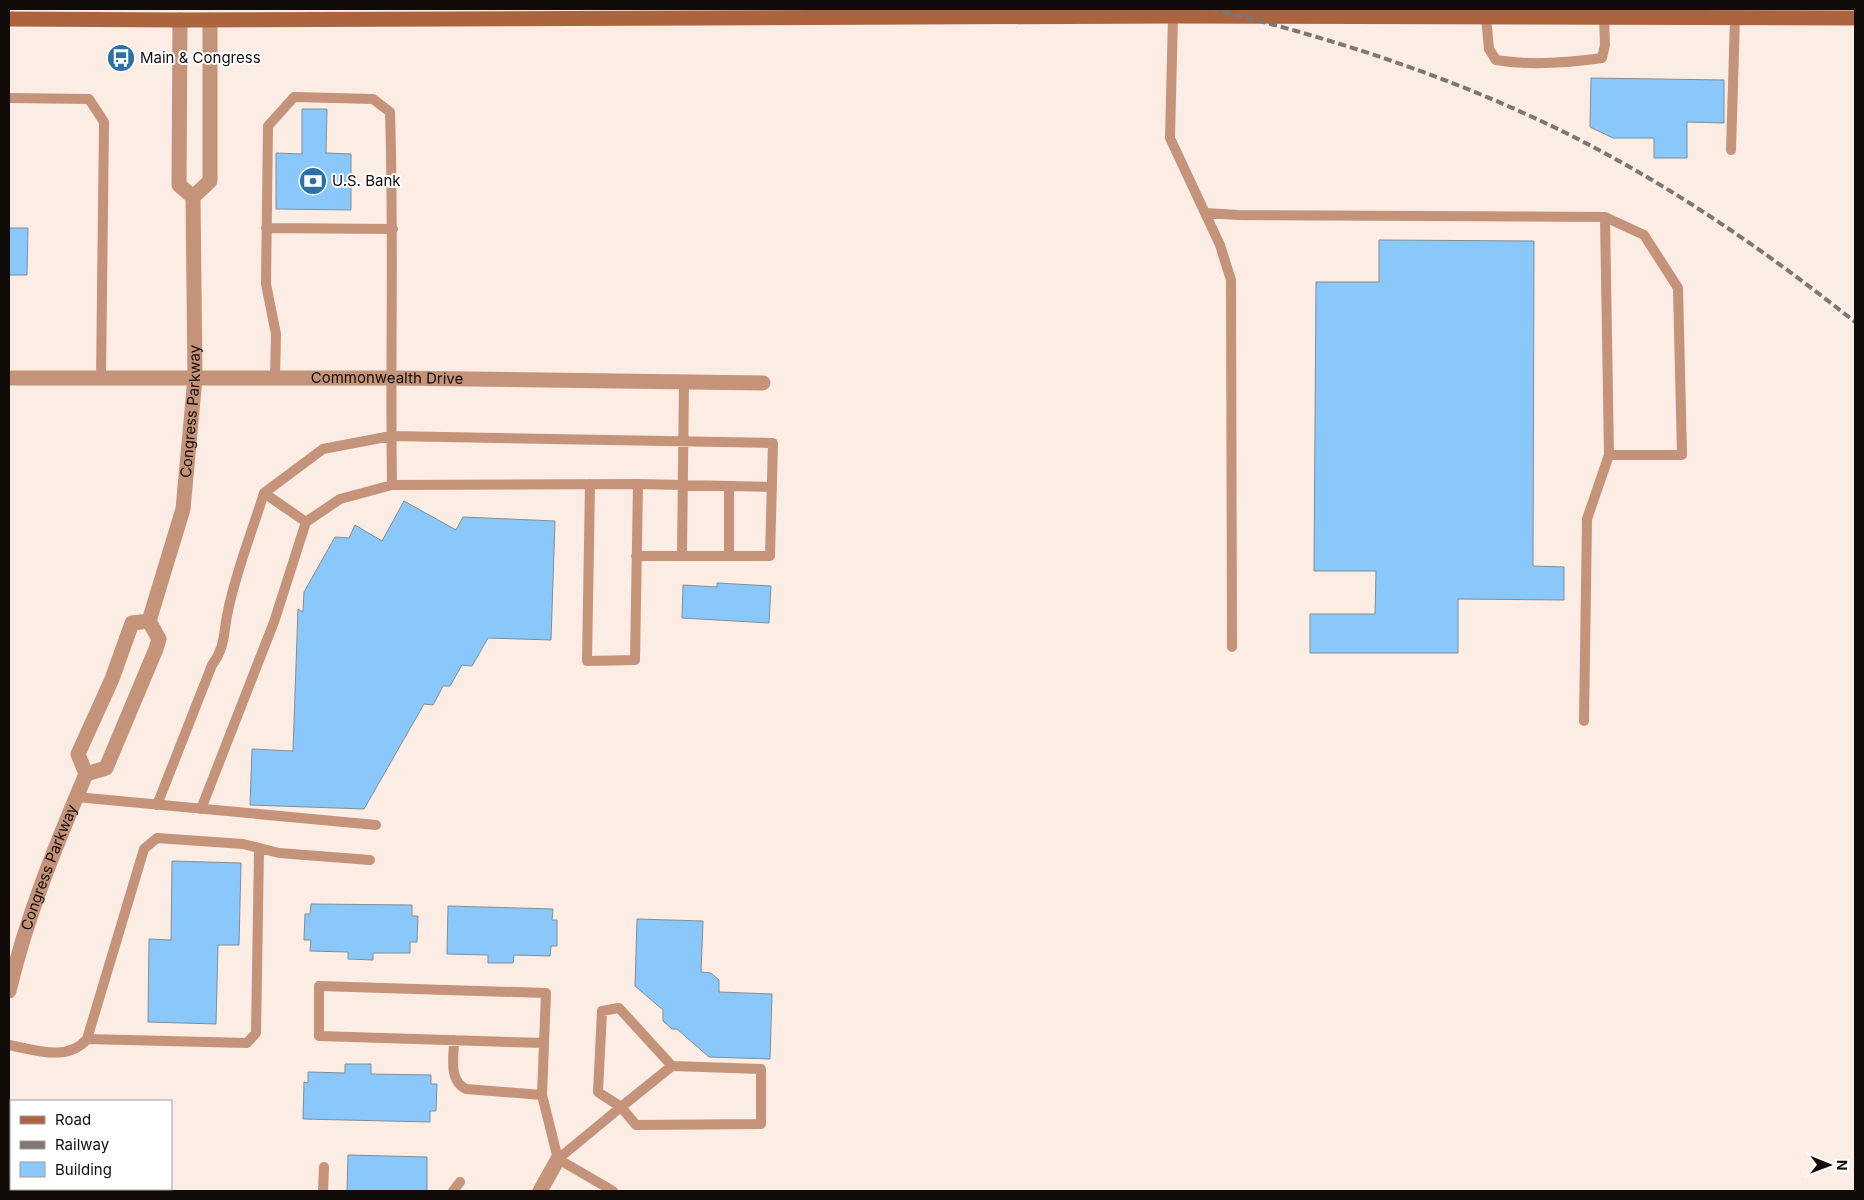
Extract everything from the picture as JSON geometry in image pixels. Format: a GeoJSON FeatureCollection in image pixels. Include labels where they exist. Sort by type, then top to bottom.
{"type":"FeatureCollection","features":[{"type":"Feature","properties":{"kind":"street"},"geometry":{"type":"LineString","coordinates":[[9,19],[210,20],[1173,16],[1855,18]]}},
{"type":"Feature","properties":{"kind":"street"},"geometry":{"type":"LineString","coordinates":[[180,20],[179,185],[194,196],[210,181],[210,20]]}},
{"type":"Feature","properties":{"kind":"street","name":"Congress Parkway"},"geometry":{"type":"LineString","coordinates":[[149,621],[183,509],[195,378],[194,196]]}},
{"type":"Feature","properties":{"kind":"street","name":"Commonwealth Drive"},"geometry":{"type":"LineString","coordinates":[[9,378],[391,378],[764,383]]}},
{"type":"Feature","properties":{"kind":"street"},"geometry":{"type":"LineString","coordinates":[[149,621],[159,639],[126,724],[106,768],[86,774],[78,754],[112,679],[132,623],[149,621]]}},
{"type":"Feature","properties":{"kind":"street","name":"Congress Parkway"},"geometry":{"type":"LineString","coordinates":[[9,991],[19,950],[44,873],[86,774]]}},
{"type":"Feature","properties":{"kind":"street"},"geometry":{"type":"LineString","coordinates":[[540,1191],[558,1160]]}},
{"type":"Feature","properties":{"kind":"lane"},"geometry":{"type":"LineString","coordinates":[[1173,16],[1170,138],[1220,245],[1231,280],[1232,647]]}},
{"type":"Feature","properties":{"kind":"lane"},"geometry":{"type":"LineString","coordinates":[[1486,17],[1489,49],[1496,60],[1518,64],[1602,58],[1605,45],[1604,17]]}},
{"type":"Feature","properties":{"kind":"lane"},"geometry":{"type":"LineString","coordinates":[[1731,150],[1735,18]]}},
{"type":"Feature","properties":{"kind":"lane"},"geometry":{"type":"LineString","coordinates":[[275,378],[276,334],[266,284],[268,126],[294,96],[373,98],[390,112],[393,229],[392,486]]}},
{"type":"Feature","properties":{"kind":"lane"},"geometry":{"type":"LineString","coordinates":[[9,98],[89,99],[104,122],[101,378]]}},
{"type":"Feature","properties":{"kind":"lane"},"geometry":{"type":"LineString","coordinates":[[1205,213],[1238,215],[1605,217],[1644,235],[1678,288],[1682,455],[1608,455]]}},
{"type":"Feature","properties":{"kind":"lane"},"geometry":{"type":"LineString","coordinates":[[1584,721],[1587,519],[1608,455],[1605,217]]}},
{"type":"Feature","properties":{"kind":"lane"},"geometry":{"type":"LineString","coordinates":[[266,228],[393,229]]}},
{"type":"Feature","properties":{"kind":"lane"},"geometry":{"type":"LineString","coordinates":[[682,556],[684,382]]}},
{"type":"Feature","properties":{"kind":"lane"},"geometry":{"type":"LineString","coordinates":[[157,805],[212,665],[220,655],[226,633],[228,612],[264,493],[323,449],[392,436],[773,443],[770,556],[636,556]]}},
{"type":"Feature","properties":{"kind":"lane"},"geometry":{"type":"LineString","coordinates":[[590,484],[586,661],[635,660],[638,484]]}},
{"type":"Feature","properties":{"kind":"lane"},"geometry":{"type":"LineString","coordinates":[[201,809],[274,622],[306,522],[340,499],[392,486],[638,484],[772,487]]}},
{"type":"Feature","properties":{"kind":"lane"},"geometry":{"type":"LineString","coordinates":[[728,556],[729,486]]}},
{"type":"Feature","properties":{"kind":"lane"},"geometry":{"type":"LineString","coordinates":[[264,493],[306,522]]}},
{"type":"Feature","properties":{"kind":"lane"},"geometry":{"type":"LineString","coordinates":[[76,797],[376,825]]}},
{"type":"Feature","properties":{"kind":"lane"},"geometry":{"type":"LineString","coordinates":[[9,1045],[45,1052],[71,1052],[87,1039],[144,849],[156,838],[243,844],[259,850],[370,860]]}},
{"type":"Feature","properties":{"kind":"lane"},"geometry":{"type":"LineString","coordinates":[[87,1039],[247,1043],[256,1033],[259,850]]}},
{"type":"Feature","properties":{"kind":"lane"},"geometry":{"type":"LineString","coordinates":[[544,1043],[319,1036],[319,986],[546,993],[542,1095],[558,1160],[613,1191]]}},
{"type":"Feature","properties":{"kind":"lane"},"geometry":{"type":"LineString","coordinates":[[558,1160],[621,1107],[672,1066],[761,1069],[761,1124],[636,1125],[621,1107],[598,1092],[602,1011],[619,1008],[672,1066]]}},
{"type":"Feature","properties":{"kind":"lane"},"geometry":{"type":"LineString","coordinates":[[454,1040],[454,1077],[458,1084],[466,1089],[542,1095]]}},
{"type":"Feature","properties":{"kind":"lane"},"geometry":{"type":"LineString","coordinates":[[323,1191],[324,1167]]}},
{"type":"Feature","properties":{"kind":"lane"},"geometry":{"type":"LineString","coordinates":[[454,1191],[460,1182]]}},
{"type":"Feature","properties":{"kind":"building"},"geometry":{"type":"Polygon","coordinates":[[[1591,78],[1724,80],[1724,123],[1687,122],[1687,158],[1654,158],[1654,138],[1613,138],[1590,127],[1591,78]]]}},
{"type":"Feature","properties":{"kind":"building","name":"U.S. Bank"},"geometry":{"type":"Polygon","coordinates":[[[302,109],[327,109],[326,153],[351,154],[351,210],[276,209],[276,153],[302,154],[302,109]]]}},
{"type":"Feature","properties":{"kind":"building"},"geometry":{"type":"Polygon","coordinates":[[[9,228],[28,228],[27,275],[9,275],[9,228]]]}},
{"type":"Feature","properties":{"kind":"building"},"geometry":{"type":"Polygon","coordinates":[[[1379,240],[1534,241],[1533,566],[1564,567],[1564,600],[1458,599],[1458,653],[1310,653],[1310,614],[1375,614],[1376,571],[1314,571],[1316,282],[1379,282],[1379,240]]]}},
{"type":"Feature","properties":{"kind":"building"},"geometry":{"type":"Polygon","coordinates":[[[404,501],[456,530],[463,517],[555,521],[551,640],[488,638],[472,666],[462,665],[450,686],[443,686],[433,705],[424,704],[364,809],[250,805],[252,749],[293,751],[298,609],[303,612],[304,592],[335,537],[349,538],[355,525],[382,541],[404,501]]]}},
{"type":"Feature","properties":{"kind":"building"},"geometry":{"type":"Polygon","coordinates":[[[717,583],[771,586],[769,623],[682,618],[683,585],[717,587],[717,583]]]}},
{"type":"Feature","properties":{"kind":"building"},"geometry":{"type":"Polygon","coordinates":[[[172,861],[241,863],[239,945],[218,945],[216,1024],[148,1022],[149,939],[171,940],[172,861]]]}},
{"type":"Feature","properties":{"kind":"building"},"geometry":{"type":"Polygon","coordinates":[[[311,904],[412,905],[412,916],[418,916],[417,942],[410,942],[410,953],[373,953],[373,960],[348,959],[348,952],[310,951],[311,940],[304,940],[305,914],[310,914],[311,904]]]}},
{"type":"Feature","properties":{"kind":"building"},"geometry":{"type":"Polygon","coordinates":[[[448,906],[553,909],[552,920],[557,920],[557,946],[551,946],[550,956],[514,955],[513,963],[488,963],[488,955],[447,954],[448,906]]]}},
{"type":"Feature","properties":{"kind":"building"},"geometry":{"type":"Polygon","coordinates":[[[637,919],[703,921],[701,972],[711,973],[719,980],[719,992],[772,994],[770,1059],[709,1057],[677,1029],[672,1029],[663,1021],[663,1010],[635,986],[637,919]]]}},
{"type":"Feature","properties":{"kind":"building"},"geometry":{"type":"Polygon","coordinates":[[[345,1064],[371,1064],[371,1074],[431,1075],[431,1084],[437,1084],[436,1111],[430,1111],[430,1122],[303,1119],[304,1082],[308,1083],[308,1072],[345,1073],[345,1064]]]}},
{"type":"Feature","properties":{"kind":"building"},"geometry":{"type":"Polygon","coordinates":[[[348,1155],[427,1157],[427,1191],[347,1191],[348,1155]]]}},
{"type":"Feature","properties":{"kind":"railway"},"geometry":{"type":"LineString","coordinates":[[1211,9],[1303,33],[1393,61],[1482,95],[1568,134],[1680,197],[1752,245],[1855,322]]}},
{"type":"Feature","properties":{"kind":"place","name":"Main & Congress"},"geometry":{"type":"Point","coordinates":[121,58]}},
{"type":"Feature","properties":{"kind":"place","name":"U.S. Bank"},"geometry":{"type":"Point","coordinates":[313,181]}}]}
